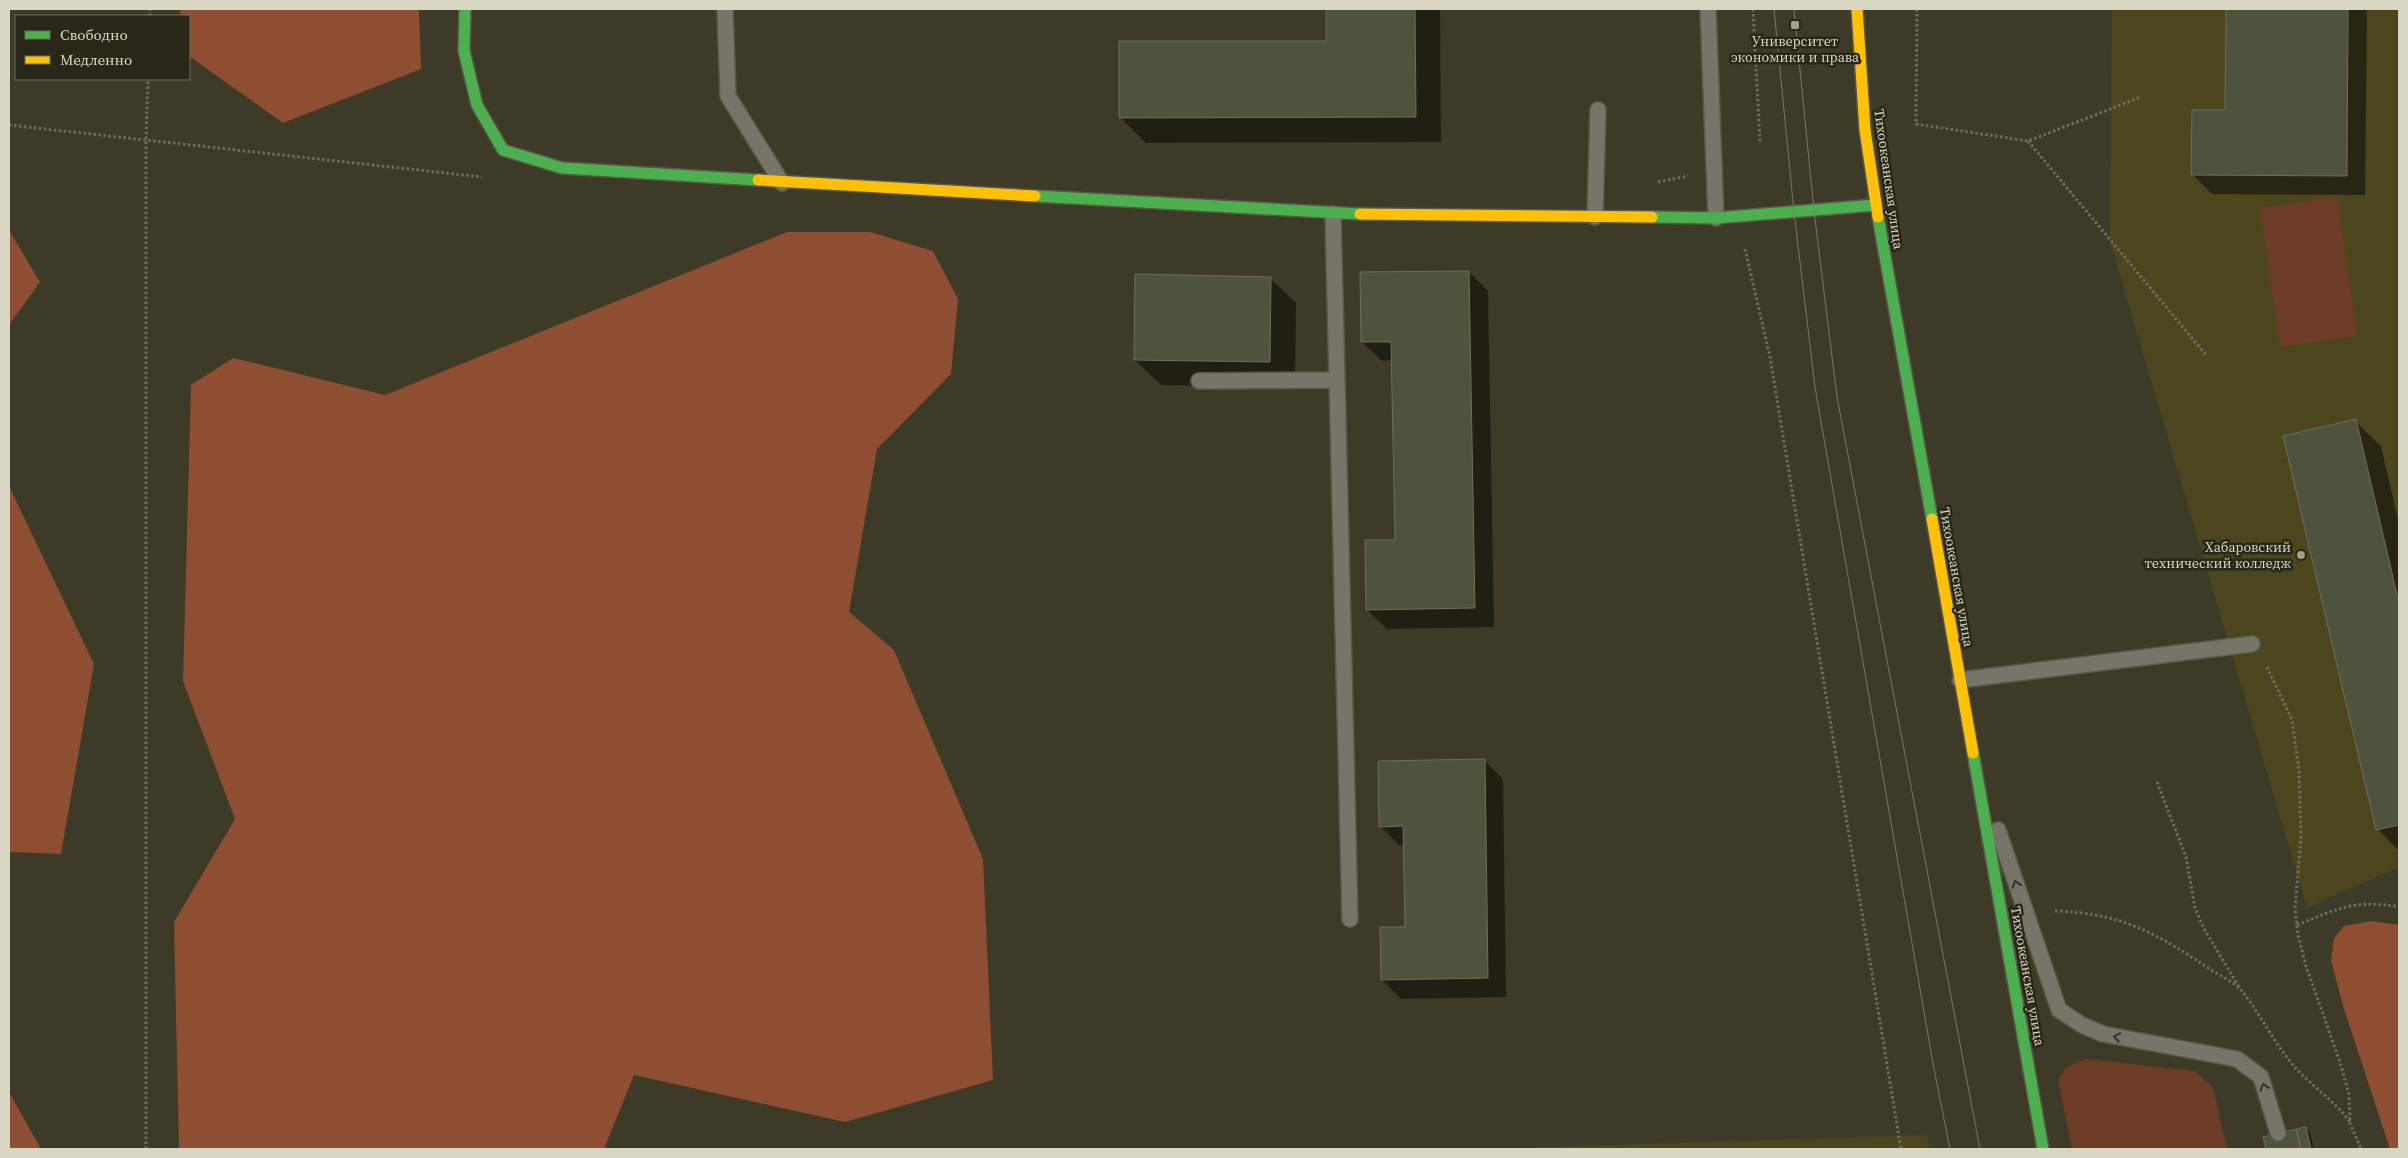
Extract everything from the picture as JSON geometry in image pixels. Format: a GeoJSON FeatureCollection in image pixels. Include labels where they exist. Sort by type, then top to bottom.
{"type":"FeatureCollection","features":[{"type":"Feature","properties":{"kind":"street"},"geometry":{"type":"LineString","coordinates":[[466,9],[464,51],[477,105],[503,150],[562,168],[782,183],[1333,214],[1716,218],[1876,205]]}},
{"type":"Feature","properties":{"kind":"street","name":"Тихоокеанская улица"},"geometry":{"type":"LineString","coordinates":[[1857,9],[1865,130],[1876,205],[2043,1149]]}},
{"type":"Feature","properties":{"kind":"lane"},"geometry":{"type":"LineString","coordinates":[[725,9],[728,96],[782,183]]}},
{"type":"Feature","properties":{"kind":"lane"},"geometry":{"type":"LineString","coordinates":[[1708,9],[1716,218]]}},
{"type":"Feature","properties":{"kind":"lane"},"geometry":{"type":"LineString","coordinates":[[1595,217],[1598,110]]}},
{"type":"Feature","properties":{"kind":"lane"},"geometry":{"type":"LineString","coordinates":[[1333,214],[1350,919]]}},
{"type":"Feature","properties":{"kind":"lane"},"geometry":{"type":"LineString","coordinates":[[1199,381],[1336,380]]}},
{"type":"Feature","properties":{"kind":"lane"},"geometry":{"type":"LineString","coordinates":[[1960,680],[2252,644]]}},
{"type":"Feature","properties":{"kind":"lane"},"geometry":{"type":"LineString","coordinates":[[1975,763],[2059,1010],[2082,1025],[2103,1034],[2236,1059],[2261,1077],[2278,1133]]}},
{"type":"Feature","properties":{"kind":"path"},"geometry":{"type":"LineString","coordinates":[[1753,9],[1760,142]]}},
{"type":"Feature","properties":{"kind":"path"},"geometry":{"type":"LineString","coordinates":[[1916,9],[1916,124],[2028,141],[2140,97]]}},
{"type":"Feature","properties":{"kind":"path"},"geometry":{"type":"LineString","coordinates":[[146,1149],[146,139],[148,80]]}},
{"type":"Feature","properties":{"kind":"path"},"geometry":{"type":"LineString","coordinates":[[9,125],[479,176],[488,179]]}},
{"type":"Feature","properties":{"kind":"path"},"geometry":{"type":"LineString","coordinates":[[2028,141],[2206,355]]}},
{"type":"Feature","properties":{"kind":"path"},"geometry":{"type":"LineString","coordinates":[[1738,216],[1770,357],[1901,1149]]}},
{"type":"Feature","properties":{"kind":"path"},"geometry":{"type":"LineString","coordinates":[[2252,644],[2268,667],[2292,720],[2300,781],[2301,838],[2296,883],[2297,925],[2306,966],[2340,1062],[2349,1094],[2350,1123]]}},
{"type":"Feature","properties":{"kind":"path"},"geometry":{"type":"LineString","coordinates":[[2157,782],[2186,857],[2195,908],[2203,927],[2268,1031],[2295,1067],[2339,1107],[2350,1123],[2361,1149]]}},
{"type":"Feature","properties":{"kind":"path"},"geometry":{"type":"LineString","coordinates":[[2297,925],[2339,908],[2375,903],[2399,908]]}},
{"type":"Feature","properties":{"kind":"path"},"geometry":{"type":"LineString","coordinates":[[2027,915],[2050,911],[2087,912],[2129,922],[2180,948],[2241,990]]}},
{"type":"Feature","properties":{"kind":"shaded area"},"geometry":{"type":"Polygon","coordinates":[[[180,9],[419,9],[421,69],[283,123],[190,57],[190,15],[181,15],[180,9]]]}},
{"type":"Feature","properties":{"kind":"shaded area","name":"Хабаровский технический колледж"},"geometry":{"type":"Polygon","coordinates":[[[2112,9],[2399,9],[2399,867],[2307,908],[2110,242],[2112,9]]]}},
{"type":"Feature","properties":{"kind":"shaded area"},"geometry":{"type":"Polygon","coordinates":[[[2337,196],[2357,336],[2280,347],[2260,208],[2337,196]]]}},
{"type":"Feature","properties":{"kind":"shaded area"},"geometry":{"type":"Polygon","coordinates":[[[9,230],[40,282],[9,325],[9,230]]]}},
{"type":"Feature","properties":{"kind":"shaded area"},"geometry":{"type":"Polygon","coordinates":[[[787,232],[870,232],[933,251],[958,299],[951,374],[877,449],[849,612],[894,650],[983,859],[993,1080],[845,1122],[634,1075],[604,1149],[179,1149],[174,922],[235,819],[183,681],[191,385],[233,358],[385,395],[787,232]]]}},
{"type":"Feature","properties":{"kind":"shaded area"},"geometry":{"type":"Polygon","coordinates":[[[9,486],[94,664],[61,854],[9,852],[9,486]]]}},
{"type":"Feature","properties":{"kind":"shaded area"},"geometry":{"type":"Polygon","coordinates":[[[2372,921],[2399,925],[2399,1149],[2390,1149],[2343,1006],[2331,960],[2334,938],[2344,926],[2372,921]]]}},
{"type":"Feature","properties":{"kind":"shaded area"},"geometry":{"type":"Polygon","coordinates":[[[2087,1059],[2194,1071],[2213,1087],[2227,1149],[2072,1149],[2058,1081],[2066,1067],[2087,1059]]]}},
{"type":"Feature","properties":{"kind":"shaded area"},"geometry":{"type":"Polygon","coordinates":[[[9,1092],[41,1149],[9,1149],[9,1092]]]}},
{"type":"Feature","properties":{"kind":"shaded area"},"geometry":{"type":"Polygon","coordinates":[[[1927,1135],[1930,1149],[1481,1149],[1927,1135]]]}},
{"type":"Feature","properties":{"kind":"building"},"geometry":{"type":"Polygon","coordinates":[[[1326,9],[1415,9],[1416,117],[1119,118],[1119,41],[1326,41],[1326,9]]]}},
{"type":"Feature","properties":{"kind":"building"},"geometry":{"type":"Polygon","coordinates":[[[2226,9],[2348,9],[2347,176],[2191,175],[2192,110],[2225,110],[2226,9]]]}},
{"type":"Feature","properties":{"kind":"building"},"geometry":{"type":"Polygon","coordinates":[[[1469,271],[1475,608],[1366,610],[1365,540],[1395,540],[1391,342],[1361,342],[1360,272],[1469,271]]]}},
{"type":"Feature","properties":{"kind":"building"},"geometry":{"type":"Polygon","coordinates":[[[1135,274],[1271,277],[1270,362],[1134,360],[1135,274]]]}},
{"type":"Feature","properties":{"kind":"building"},"geometry":{"type":"Polygon","coordinates":[[[2356,419],[2399,603],[2399,825],[2376,830],[2283,436],[2356,419]]]}},
{"type":"Feature","properties":{"kind":"building"},"geometry":{"type":"Polygon","coordinates":[[[1485,759],[1488,978],[1381,980],[1380,927],[1405,927],[1403,826],[1379,827],[1378,761],[1485,759]]]}},
{"type":"Feature","properties":{"kind":"building"},"geometry":{"type":"Polygon","coordinates":[[[2306,1127],[2311,1149],[2301,1149],[2296,1129],[2306,1127]]]}},
{"type":"Feature","properties":{"kind":"building"},"geometry":{"type":"Polygon","coordinates":[[[2296,1129],[2301,1149],[2266,1149],[2263,1137],[2296,1129]]]}},
{"type":"Feature","properties":{"kind":"tram line"},"geometry":{"type":"LineString","coordinates":[[1774,9],[1794,212],[1815,387],[1934,1069],[1950,1149]]}},
{"type":"Feature","properties":{"kind":"tram line"},"geometry":{"type":"LineString","coordinates":[[1794,9],[1814,211],[1837,397],[1980,1149]]}},
{"type":"Feature","properties":{"kind":"traffic: fast"},"geometry":{"type":"LineString","coordinates":[[465,9],[464,51],[477,105],[503,150],[562,168],[758,180]]}},
{"type":"Feature","properties":{"kind":"traffic: fast"},"geometry":{"type":"LineString","coordinates":[[1035,196],[1360,214]]}},
{"type":"Feature","properties":{"kind":"traffic: fast"},"geometry":{"type":"LineString","coordinates":[[1652,217],[1716,218],[1876,205]]}},
{"type":"Feature","properties":{"kind":"traffic: fast"},"geometry":{"type":"LineString","coordinates":[[1878,217],[1932,519]]}},
{"type":"Feature","properties":{"kind":"traffic: fast"},"geometry":{"type":"LineString","coordinates":[[1973,753],[2043,1149]]}},
{"type":"Feature","properties":{"kind":"traffic: slow"},"geometry":{"type":"LineString","coordinates":[[1857,9],[1865,130],[1878,217]]}},
{"type":"Feature","properties":{"kind":"traffic: slow"},"geometry":{"type":"LineString","coordinates":[[758,180],[1035,196]]}},
{"type":"Feature","properties":{"kind":"traffic: slow"},"geometry":{"type":"LineString","coordinates":[[1360,214],[1652,217]]}},
{"type":"Feature","properties":{"kind":"traffic: slow"},"geometry":{"type":"LineString","coordinates":[[1932,519],[1973,753]]}},
{"type":"Feature","properties":{"kind":"place","name":"Университет экономики и права"},"geometry":{"type":"Point","coordinates":[1795,25]}},
{"type":"Feature","properties":{"kind":"place","name":"Хабаровский технический колледж"},"geometry":{"type":"Point","coordinates":[2301,555]}}]}
